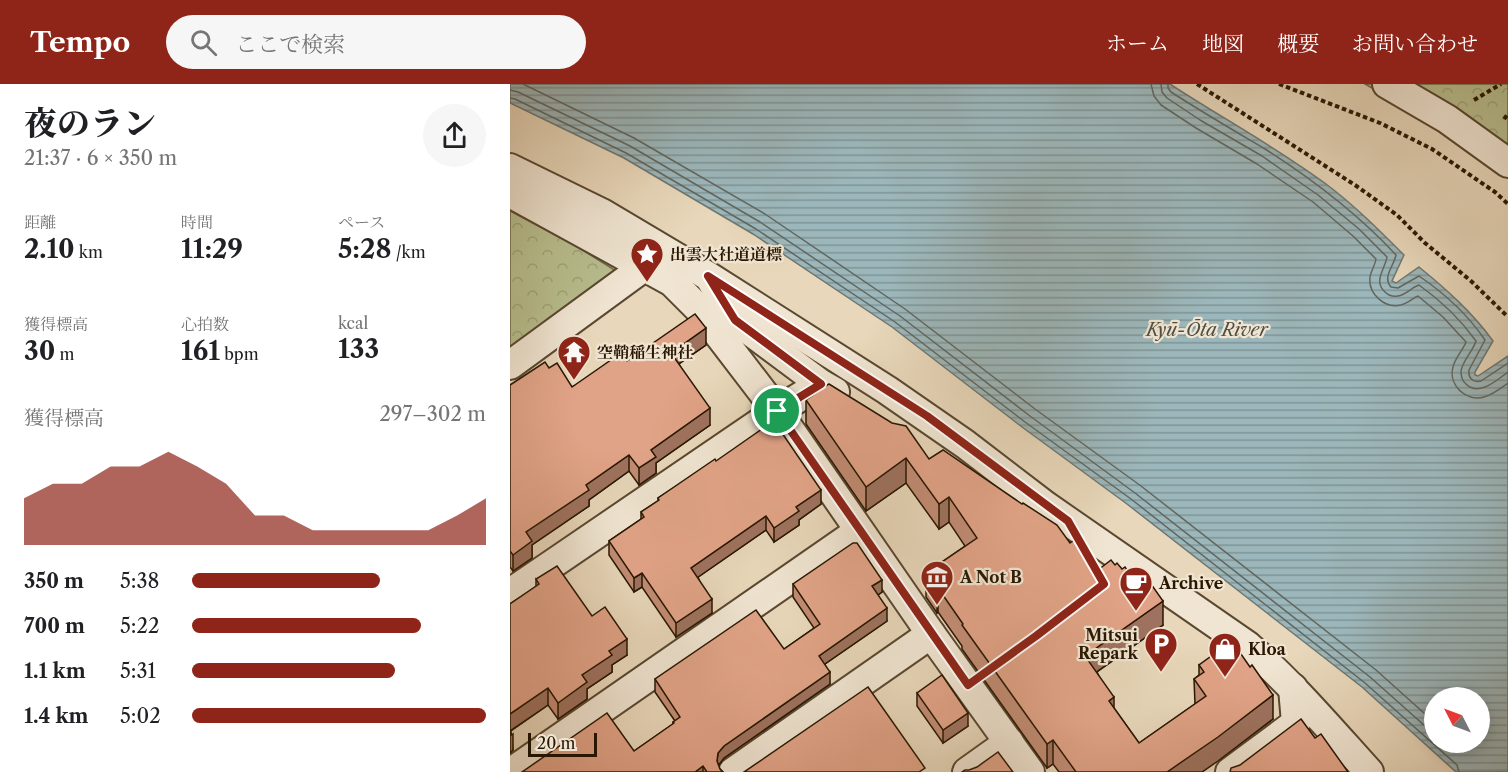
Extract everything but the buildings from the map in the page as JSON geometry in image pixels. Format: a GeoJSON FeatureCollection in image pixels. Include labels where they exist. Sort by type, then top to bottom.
{"type":"FeatureCollection","features":[{"type":"Feature","properties":{"kind":"street"},"geometry":{"type":"LineString","coordinates":[[1387,84],[1447,119],[1508,163]]}},
{"type":"Feature","properties":{"kind":"street"},"geometry":{"type":"LineString","coordinates":[[510,168],[602,213],[708,276],[887,390],[965,444],[1053,511],[1248,646],[1293,688],[1369,772]]}},
{"type":"Feature","properties":{"kind":"street"},"geometry":{"type":"LineString","coordinates":[[510,193],[672,282],[699,309],[777,411],[1030,772]]}},
{"type":"Feature","properties":{"kind":"street"},"geometry":{"type":"LineString","coordinates":[[510,365],[644,267]]}},
{"type":"Feature","properties":{"kind":"street"},"geometry":{"type":"LineString","coordinates":[[708,276],[735,320],[821,384],[861,408]]}},
{"type":"Feature","properties":{"kind":"street"},"geometry":{"type":"LineString","coordinates":[[510,593],[777,411],[821,384]]}},
{"type":"Feature","properties":{"kind":"street"},"geometry":{"type":"LineString","coordinates":[[902,433],[965,444]]}},
{"type":"Feature","properties":{"kind":"street"},"geometry":{"type":"LineString","coordinates":[[511,772],[859,531]]}},
{"type":"Feature","properties":{"kind":"street"},"geometry":{"type":"LineString","coordinates":[[733,772],[932,634]]}},
{"type":"Feature","properties":{"kind":"street"},"geometry":{"type":"LineString","coordinates":[[1230,772],[1296,723],[1293,688]]}},
{"type":"Feature","properties":{"kind":"street"},"geometry":{"type":"LineString","coordinates":[[967,772],[1009,742]]}},
{"type":"Feature","properties":{"kind":"path"},"geometry":{"type":"LineString","coordinates":[[1197,84],[1355,185],[1397,215],[1508,317]]}},
{"type":"Feature","properties":{"kind":"path"},"geometry":{"type":"LineString","coordinates":[[1279,84],[1380,123],[1432,149],[1495,192],[1508,204]]}},
{"type":"Feature","properties":{"kind":"path"},"geometry":{"type":"LineString","coordinates":[[1474,100],[1501,84]]}},
{"type":"Feature","properties":{"kind":"path"},"geometry":{"type":"LineString","coordinates":[[1504,119],[1508,114]]}},
{"type":"Feature","properties":{"kind":"green space"},"geometry":{"type":"Polygon","coordinates":[[[1365,84],[1508,84],[1508,177],[1443,129],[1365,84]]]}},
{"type":"Feature","properties":{"kind":"green space"},"geometry":{"type":"Polygon","coordinates":[[[510,211],[576,246],[613,269],[616,278],[510,353],[510,211]]]}},
{"type":"Feature","properties":{"kind":"water","name":"Kyū-Ōta River"},"geometry":{"type":"Polygon","coordinates":[[[510,84],[1170,84],[1326,184],[1376,227],[1404,255],[1392,281],[1396,283],[1419,267],[1449,292],[1493,341],[1475,375],[1478,376],[1508,356],[1508,772],[1456,772],[1435,753],[1490,753],[1490,687],[1424,687],[1424,743],[1362,687],[1127,504],[892,327],[753,234],[624,158],[510,103],[510,84]]]}},
{"type":"Feature","properties":{"kind":"place","name":"出雲大社道道標"},"geometry":{"type":"Point","coordinates":[647,283]}},
{"type":"Feature","properties":{"kind":"place","name":"空鞘稲生神社"},"geometry":{"type":"Point","coordinates":[574,381]}},
{"type":"Feature","properties":{"kind":"place","name":"A Not B"},"geometry":{"type":"Point","coordinates":[937,606]}},
{"type":"Feature","properties":{"kind":"place","name":"Archive"},"geometry":{"type":"Point","coordinates":[1136,612]}},
{"type":"Feature","properties":{"kind":"place","name":"Mitsui Repark"},"geometry":{"type":"Point","coordinates":[1161,673]}},
{"type":"Feature","properties":{"kind":"place","name":"Kloa"},"geometry":{"type":"Point","coordinates":[1225,678]}},
{"type":"Feature","properties":{"kind":"route"},"geometry":{"type":"LineString","coordinates":[[708,276],[927,416],[1068,521],[1104,584],[968,685],[777,411],[821,384],[735,320],[708,276]]}}]}
